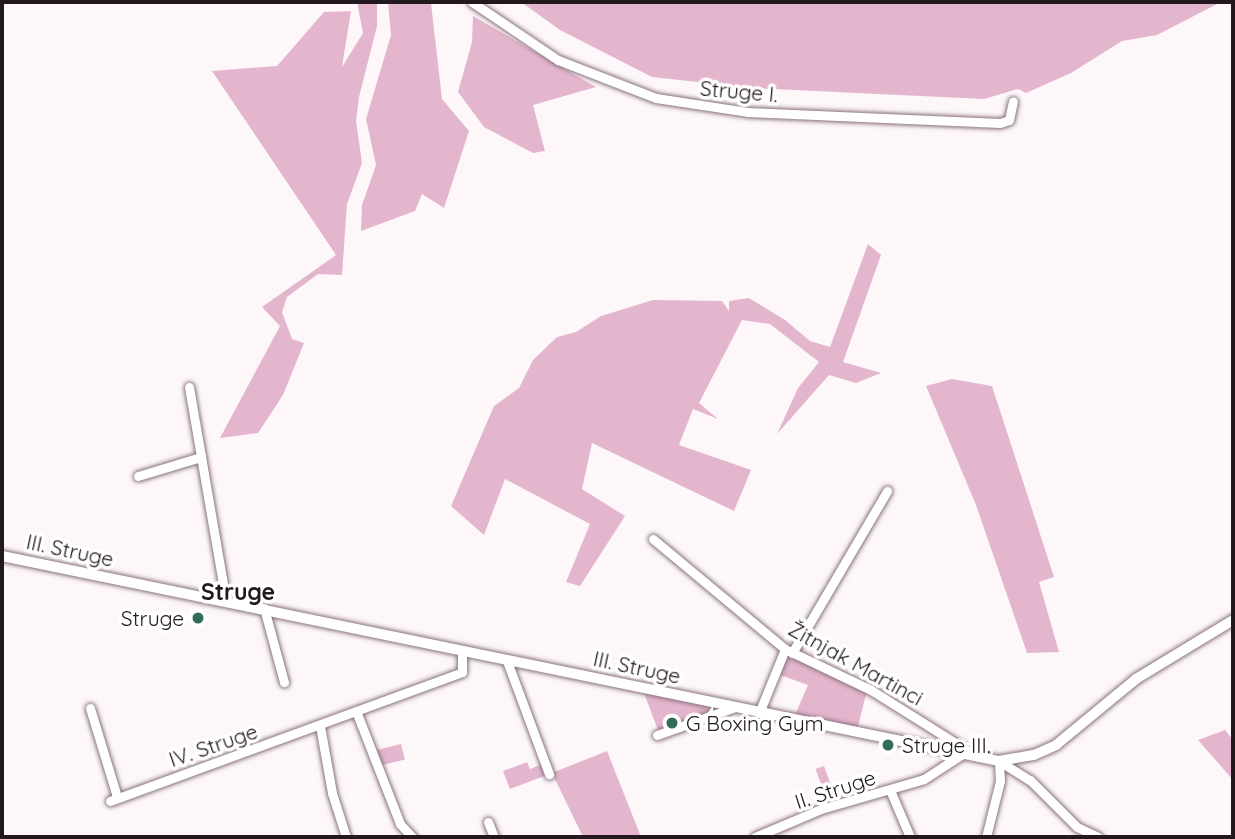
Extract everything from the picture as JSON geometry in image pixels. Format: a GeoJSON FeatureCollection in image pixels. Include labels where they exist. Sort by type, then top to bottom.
{"type":"FeatureCollection","features":[{"type":"Feature","properties":{"kind":"street","name":"Struge I."},"geometry":{"type":"LineString","coordinates":[[472,2],[558,60],[626,89],[677,102],[747,112],[1000,123],[1009,120],[1013,101]]}},
{"type":"Feature","properties":{"kind":"street"},"geometry":{"type":"LineString","coordinates":[[189,387],[226,601]]}},
{"type":"Feature","properties":{"kind":"street"},"geometry":{"type":"LineString","coordinates":[[138,476],[201,457]]}},
{"type":"Feature","properties":{"kind":"street"},"geometry":{"type":"LineString","coordinates":[[759,713],[788,651],[887,491]]}},
{"type":"Feature","properties":{"kind":"street","name":"Žitnjak Martinci"},"geometry":{"type":"LineString","coordinates":[[653,539],[788,651],[870,690],[981,759],[999,761],[1034,755],[1056,745],[1136,679],[1233,620]]}},
{"type":"Feature","properties":{"kind":"street","name":"III. Struge"},"geometry":{"type":"LineString","coordinates":[[2,555],[981,759]]}},
{"type":"Feature","properties":{"kind":"street"},"geometry":{"type":"LineString","coordinates":[[264,608],[284,681]]}},
{"type":"Feature","properties":{"kind":"street","name":"IV. Struge"},"geometry":{"type":"LineString","coordinates":[[90,708],[114,799],[463,672],[462,650]]}},
{"type":"Feature","properties":{"kind":"street"},"geometry":{"type":"LineString","coordinates":[[507,661],[549,774]]}},
{"type":"Feature","properties":{"kind":"street"},"geometry":{"type":"LineString","coordinates":[[657,735],[735,708]]}},
{"type":"Feature","properties":{"kind":"street"},"geometry":{"type":"LineString","coordinates":[[356,711],[403,830],[412,837]]}},
{"type":"Feature","properties":{"kind":"street"},"geometry":{"type":"LineString","coordinates":[[320,726],[332,793],[346,837]]}},
{"type":"Feature","properties":{"kind":"street","name":"II. Struge"},"geometry":{"type":"LineString","coordinates":[[755,837],[821,809],[924,779],[961,755]]}},
{"type":"Feature","properties":{"kind":"street"},"geometry":{"type":"LineString","coordinates":[[986,837],[1000,781],[999,761]]}},
{"type":"Feature","properties":{"kind":"street"},"geometry":{"type":"LineString","coordinates":[[999,761],[1030,780],[1077,827],[1098,837]]}},
{"type":"Feature","properties":{"kind":"street"},"geometry":{"type":"LineString","coordinates":[[890,790],[910,837]]}},
{"type":"Feature","properties":{"kind":"street"},"geometry":{"type":"LineString","coordinates":[[488,822],[494,837]]}},
{"type":"Feature","properties":{"kind":"shaded area"},"geometry":{"type":"Polygon","coordinates":[[[357,2],[377,2],[377,26],[359,97],[356,121],[362,163],[347,204],[342,275],[318,274],[287,297],[282,312],[292,339],[304,343],[283,395],[258,433],[220,438],[280,326],[262,307],[336,255],[212,71],[277,66],[324,12],[351,11],[342,67],[363,33],[357,2]]]}},
{"type":"Feature","properties":{"kind":"shaded area"},"geometry":{"type":"Polygon","coordinates":[[[388,2],[453,2],[457,4],[431,3],[442,99],[469,131],[444,208],[422,194],[415,211],[361,231],[362,205],[376,165],[366,119],[391,35],[388,2]]]}},
{"type":"Feature","properties":{"kind":"shaded area"},"geometry":{"type":"Polygon","coordinates":[[[521,2],[1221,2],[1157,35],[1122,41],[1071,73],[1026,93],[1018,89],[984,99],[752,88],[652,77],[560,30],[521,2]]]}},
{"type":"Feature","properties":{"kind":"shaded area"},"geometry":{"type":"Polygon","coordinates":[[[473,16],[596,87],[533,105],[545,151],[533,153],[484,127],[458,92],[472,42],[473,16]]]}},
{"type":"Feature","properties":{"kind":"shaded area"},"geometry":{"type":"Polygon","coordinates":[[[868,244],[881,255],[843,362],[881,373],[856,383],[829,375],[777,434],[798,388],[819,362],[770,324],[742,320],[699,403],[718,419],[693,409],[679,445],[751,470],[734,511],[592,443],[582,489],[625,516],[580,586],[566,582],[590,524],[505,479],[484,535],[451,506],[494,406],[519,388],[533,360],[557,337],[576,332],[601,316],[653,300],[722,301],[729,311],[729,301],[749,298],[785,320],[810,341],[830,347],[868,244]]]}},
{"type":"Feature","properties":{"kind":"shaded area"},"geometry":{"type":"Polygon","coordinates":[[[952,379],[992,386],[1054,577],[1039,582],[1059,652],[1027,653],[976,505],[926,386],[952,379]]]}},
{"type":"Feature","properties":{"kind":"shaded area"},"geometry":{"type":"Polygon","coordinates":[[[789,655],[867,691],[857,730],[795,715],[808,685],[780,675],[789,655]]]}},
{"type":"Feature","properties":{"kind":"shaded area","name":"G Boxing Gym"},"geometry":{"type":"Polygon","coordinates":[[[644,693],[718,708],[659,733],[644,693]]]}},
{"type":"Feature","properties":{"kind":"shaded area"},"geometry":{"type":"Polygon","coordinates":[[[1225,730],[1233,740],[1233,780],[1198,740],[1225,730]]]}},
{"type":"Feature","properties":{"kind":"shaded area"},"geometry":{"type":"Polygon","coordinates":[[[401,744],[405,760],[377,767],[373,751],[401,744]]]}},
{"type":"Feature","properties":{"kind":"shaded area"},"geometry":{"type":"Polygon","coordinates":[[[607,751],[641,837],[583,837],[552,773],[607,751]]]}},
{"type":"Feature","properties":{"kind":"shaded area"},"geometry":{"type":"Polygon","coordinates":[[[527,762],[530,769],[543,764],[547,775],[510,789],[503,771],[527,762]]]}},
{"type":"Feature","properties":{"kind":"shaded area"},"geometry":{"type":"Polygon","coordinates":[[[824,766],[837,801],[828,804],[816,769],[824,766]]]}},
{"type":"Feature","properties":{"kind":"place","name":"Struge"},"geometry":{"type":"Point","coordinates":[198,618]}},
{"type":"Feature","properties":{"kind":"place","name":"G Boxing Gym"},"geometry":{"type":"Point","coordinates":[672,723]}},
{"type":"Feature","properties":{"kind":"place","name":"Struge III."},"geometry":{"type":"Point","coordinates":[888,745]}},
{"type":"Feature","properties":{"kind":"district","name":"Struge"},"geometry":{"type":"Point","coordinates":[238,592]}}]}
